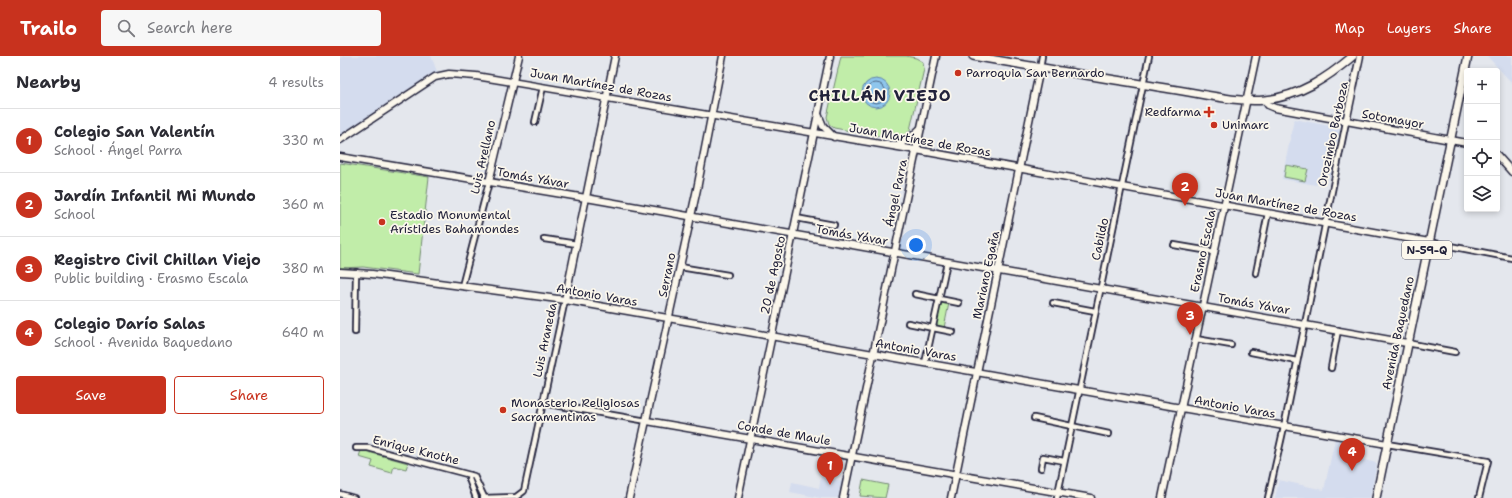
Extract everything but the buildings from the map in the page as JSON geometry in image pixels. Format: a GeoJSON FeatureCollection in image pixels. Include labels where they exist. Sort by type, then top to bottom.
{"type":"FeatureCollection","features":[{"type":"Feature","properties":{"kind":"main road"},"geometry":{"type":"LineString","coordinates":[[973,56],[1246,100],[1265,100],[1287,95],[1314,84],[1336,70],[1353,56]]}},
{"type":"Feature","properties":{"kind":"main road","name":"Avenida Baquedano"},"geometry":{"type":"LineString","coordinates":[[1376,498],[1407,343],[1468,56]]}},
{"type":"Feature","properties":{"kind":"street","name":"Luis Arellano"},"geometry":{"type":"LineString","coordinates":[[462,286],[519,56]]}},
{"type":"Feature","properties":{"kind":"street","name":"Luis Araneda"},"geometry":{"type":"LineString","coordinates":[[483,498],[516,497],[523,493],[577,244],[615,56]]}},
{"type":"Feature","properties":{"kind":"street","name":"Serrano"},"geometry":{"type":"LineString","coordinates":[[629,498],[669,319],[724,56]]}},
{"type":"Feature","properties":{"kind":"street","name":"20 de Agosto"},"geometry":{"type":"LineString","coordinates":[[738,498],[830,56]]}},
{"type":"Feature","properties":{"kind":"street","name":"Ángel Parra"},"geometry":{"type":"LineString","coordinates":[[843,498],[936,56]]}},
{"type":"Feature","properties":{"kind":"street","name":"Mariano Egaña"},"geometry":{"type":"LineString","coordinates":[[951,498],[1042,56]]}},
{"type":"Feature","properties":{"kind":"street","name":"Cabildo"},"geometry":{"type":"LineString","coordinates":[[1057,495],[1149,56]]}},
{"type":"Feature","properties":{"kind":"street","name":"Erasmo Escala"},"geometry":{"type":"LineString","coordinates":[[1162,498],[1256,56]]}},
{"type":"Feature","properties":{"kind":"street","name":"Orozimbo Barboza"},"geometry":{"type":"LineString","coordinates":[[1268,498],[1360,56]]}},
{"type":"Feature","properties":{"kind":"street","name":"Juan Martínez de Rozas"},"geometry":{"type":"LineString","coordinates":[[340,140],[431,79],[440,75],[468,76],[512,81],[813,134],[1020,168],[1512,258]]}},
{"type":"Feature","properties":{"kind":"street"},"geometry":{"type":"LineString","coordinates":[[535,122],[543,87]]}},
{"type":"Feature","properties":{"kind":"street","name":"Sotomayor"},"geometry":{"type":"LineString","coordinates":[[1265,100],[1268,105],[1275,108],[1464,142]]}},
{"type":"Feature","properties":{"kind":"street"},"geometry":{"type":"LineString","coordinates":[[818,112],[824,126],[834,137]]}},
{"type":"Feature","properties":{"kind":"street"},"geometry":{"type":"LineString","coordinates":[[893,146],[909,139],[921,127]]}},
{"type":"Feature","properties":{"kind":"street","name":"Tomás Yávar"},"geometry":{"type":"LineString","coordinates":[[340,157],[1203,306],[1455,352]]}},
{"type":"Feature","properties":{"kind":"street"},"geometry":{"type":"LineString","coordinates":[[1500,158],[1512,172]]}},
{"type":"Feature","properties":{"kind":"street"},"geometry":{"type":"LineString","coordinates":[[1256,273],[1268,213]]}},
{"type":"Feature","properties":{"kind":"street"},"geometry":{"type":"LineString","coordinates":[[796,218],[834,225]]}},
{"type":"Feature","properties":{"kind":"street"},"geometry":{"type":"LineString","coordinates":[[544,239],[577,244]]}},
{"type":"Feature","properties":{"kind":"street"},"geometry":{"type":"LineString","coordinates":[[1174,245],[1214,252]]}},
{"type":"Feature","properties":{"kind":"street"},"geometry":{"type":"LineString","coordinates":[[925,363],[947,262]]}},
{"type":"Feature","properties":{"kind":"street"},"geometry":{"type":"LineString","coordinates":[[680,267],[728,275]]}},
{"type":"Feature","properties":{"kind":"street","name":"Antonio Varas"},"geometry":{"type":"LineString","coordinates":[[340,272],[356,272],[565,300],[1284,427],[1488,461],[1479,498]]}},
{"type":"Feature","properties":{"kind":"street"},"geometry":{"type":"LineString","coordinates":[[355,332],[356,272]]}},
{"type":"Feature","properties":{"kind":"street"},"geometry":{"type":"LineString","coordinates":[[914,294],[959,303]]}},
{"type":"Feature","properties":{"kind":"street"},"geometry":{"type":"LineString","coordinates":[[1053,303],[1095,311]]}},
{"type":"Feature","properties":{"kind":"street"},"geometry":{"type":"LineString","coordinates":[[908,323],[953,332]]}},
{"type":"Feature","properties":{"kind":"street"},"geometry":{"type":"LineString","coordinates":[[1331,368],[1338,330]]}},
{"type":"Feature","properties":{"kind":"street"},"geometry":{"type":"LineString","coordinates":[[1196,338],[1231,346]]}},
{"type":"Feature","properties":{"kind":"street"},"geometry":{"type":"LineString","coordinates":[[1251,352],[1297,361]]}},
{"type":"Feature","properties":{"kind":"street","name":"Conde de Maule"},"geometry":{"type":"LineString","coordinates":[[543,403],[956,474],[1057,495],[1091,498]]}},
{"type":"Feature","properties":{"kind":"street"},"geometry":{"type":"LineString","coordinates":[[1034,418],[1109,434]]}},
{"type":"Feature","properties":{"kind":"street","name":"Enrique Knothe"},"geometry":{"type":"LineString","coordinates":[[356,448],[368,448],[474,476],[483,498]]}},
{"type":"Feature","properties":{"kind":"street"},"geometry":{"type":"LineString","coordinates":[[1041,468],[1043,457],[1064,461]]}},
{"type":"Feature","properties":{"kind":"street","name":"Enrique Knothe"},"geometry":{"type":"LineString","coordinates":[[470,475],[469,479],[476,498]]}},
{"type":"Feature","properties":{"kind":"street"},"geometry":{"type":"LineString","coordinates":[[340,494],[354,498]]}},
{"type":"Feature","properties":{"kind":"shaded area"},"geometry":{"type":"Polygon","coordinates":[[[344,56],[431,56],[438,74],[429,76],[340,135],[340,58],[344,56]]]}},
{"type":"Feature","properties":{"kind":"shaded area"},"geometry":{"type":"Polygon","coordinates":[[[1487,56],[1512,56],[1512,83],[1500,70],[1500,68],[1498,68],[1487,56]]]}},
{"type":"Feature","properties":{"kind":"shaded area"},"geometry":{"type":"Polygon","coordinates":[[[1294,119],[1340,128],[1330,177],[1320,175],[1316,185],[1282,179],[1294,119]]]}},
{"type":"Feature","properties":{"kind":"shaded area"},"geometry":{"type":"Polygon","coordinates":[[[1335,439],[1350,442],[1347,456],[1377,463],[1370,498],[1275,498],[1279,480],[1324,490],[1335,439]]]}},
{"type":"Feature","properties":{"kind":"shaded area"},"geometry":{"type":"Polygon","coordinates":[[[821,477],[842,481],[838,498],[821,498],[790,492],[792,482],[819,488],[821,477]]]}},
{"type":"Feature","properties":{"kind":"green space"},"geometry":{"type":"Polygon","coordinates":[[[841,56],[906,56],[916,58],[923,62],[924,69],[910,130],[903,138],[895,139],[834,128],[829,124],[827,117],[841,56]]]}},
{"type":"Feature","properties":{"kind":"green space","name":"Estadio Monumental Arístides Bahamondes"},"geometry":{"type":"Polygon","coordinates":[[[340,163],[429,177],[418,274],[363,267],[340,268],[340,163]]]}},
{"type":"Feature","properties":{"kind":"green space"},"geometry":{"type":"Polygon","coordinates":[[[1286,165],[1308,169],[1305,181],[1284,177],[1286,165]]]}},
{"type":"Feature","properties":{"kind":"green space"},"geometry":{"type":"Polygon","coordinates":[[[941,302],[949,303],[944,328],[936,326],[941,302]]]}},
{"type":"Feature","properties":{"kind":"green space"},"geometry":{"type":"Polygon","coordinates":[[[361,450],[408,463],[406,469],[394,466],[392,473],[371,467],[373,461],[359,457],[361,450]]]}},
{"type":"Feature","properties":{"kind":"green space"},"geometry":{"type":"Polygon","coordinates":[[[863,480],[888,485],[885,498],[860,496],[863,480]]]}},
{"type":"Feature","properties":{"kind":"water"},"geometry":{"type":"Polygon","coordinates":[[[876,79],[886,83],[890,93],[886,103],[876,107],[866,103],[862,93],[866,83],[876,79]]]}},
{"type":"Feature","properties":{"kind":"place","name":"Parroquia San Bernardo"},"geometry":{"type":"Point","coordinates":[958,73]}},
{"type":"Feature","properties":{"kind":"place","name":"Redfarma"},"geometry":{"type":"Point","coordinates":[1209,112]}},
{"type":"Feature","properties":{"kind":"place","name":"Unimarc"},"geometry":{"type":"Point","coordinates":[1214,125]}},
{"type":"Feature","properties":{"kind":"place","name":"Jardín Infantil Mi Mundo"},"geometry":{"type":"Point","coordinates":[1185,206]}},
{"type":"Feature","properties":{"kind":"place","name":"Estadio Monumental Arístides Bahamondes"},"geometry":{"type":"Point","coordinates":[382,222]}},
{"type":"Feature","properties":{"kind":"place","name":"Registro Civil Chillan Viejo"},"geometry":{"type":"Point","coordinates":[1190,335]}},
{"type":"Feature","properties":{"kind":"place","name":"Monasterio Religiosas Sacramentinas"},"geometry":{"type":"Point","coordinates":[503,410]}},
{"type":"Feature","properties":{"kind":"place","name":"Colegio Darío Salas"},"geometry":{"type":"Point","coordinates":[1352,471]}},
{"type":"Feature","properties":{"kind":"place","name":"Colegio San Valentín"},"geometry":{"type":"Point","coordinates":[830,485]}},
{"type":"Feature","properties":{"kind":"district","name":"CHILLÁN VIEJO"},"geometry":{"type":"Point","coordinates":[880,95]}}]}
